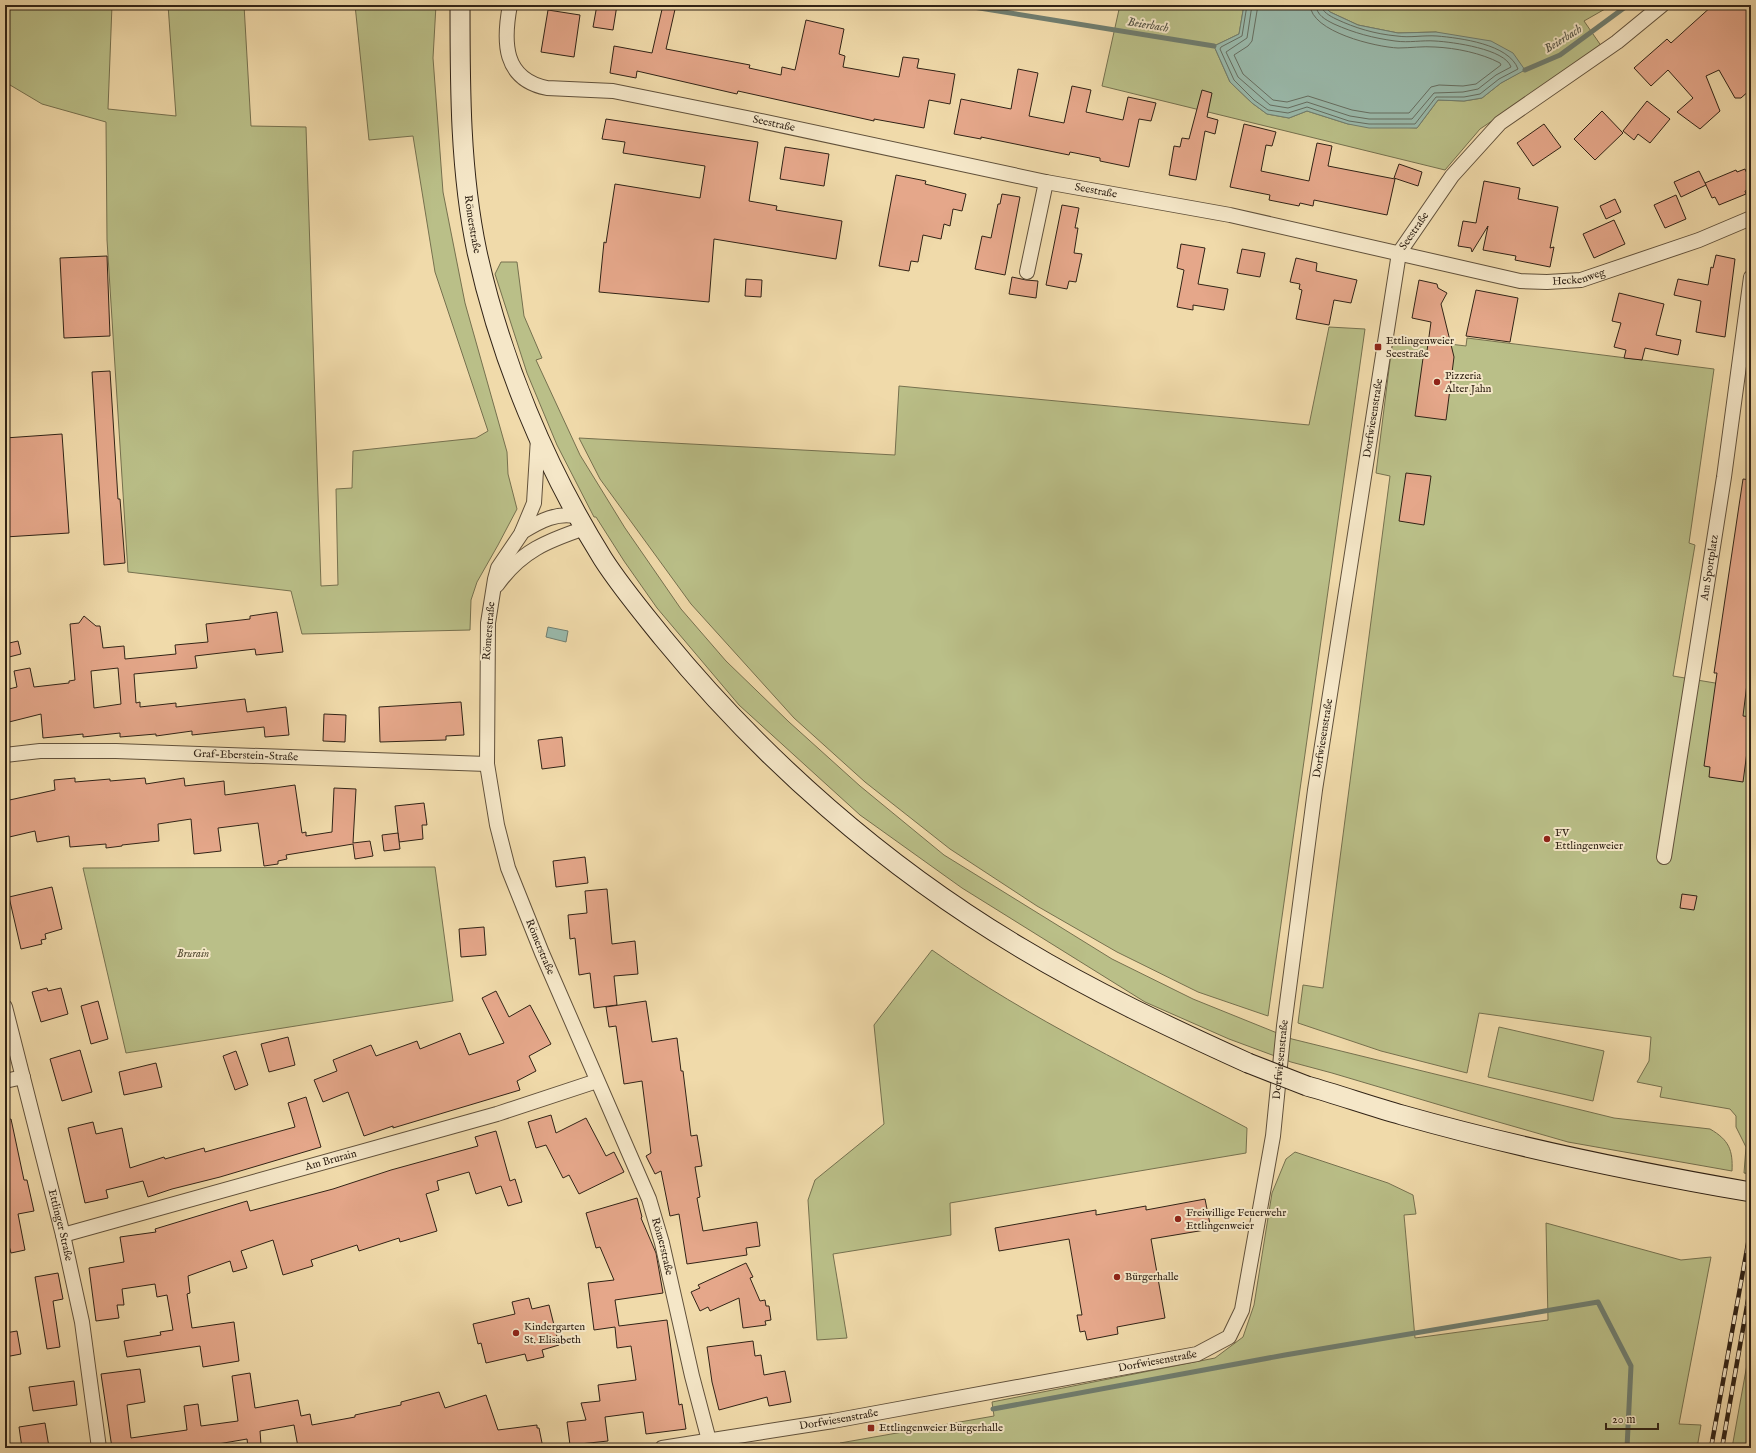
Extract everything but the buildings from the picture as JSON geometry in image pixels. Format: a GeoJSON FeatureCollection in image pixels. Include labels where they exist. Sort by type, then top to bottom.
{"type":"FeatureCollection","features":[{"type":"Feature","properties":{"kind":"main road","name":"Römerstraße"},"geometry":{"type":"LineString","coordinates":[[460,5],[460,100],[469,204],[477,250],[490,304],[512,369],[538,435],[582,522],[610,568],[640,609],[699,682],[773,757],[810,791],[891,859],[939,894],[1019,947],[1136,1012],[1248,1063],[1307,1086],[1401,1115],[1485,1137],[1699,1183],[1751,1192]]}},
{"type":"Feature","properties":{"kind":"street","name":"Seestraße"},"geometry":{"type":"LineString","coordinates":[[510,5],[506,34],[509,57],[520,76],[527,82],[547,88],[613,91],[1046,182],[1230,215],[1399,253],[1452,176],[1500,123],[1617,42],[1662,5]]}},
{"type":"Feature","properties":{"kind":"street"},"geometry":{"type":"LineString","coordinates":[[1027,272],[1046,182]]}},
{"type":"Feature","properties":{"kind":"street","name":"Heckenweg"},"geometry":{"type":"LineString","coordinates":[[1399,253],[1520,281],[1547,282],[1581,280],[1699,240],[1751,218]]}},
{"type":"Feature","properties":{"kind":"street","name":"Dorfwiesenstraße"},"geometry":{"type":"LineString","coordinates":[[662,1448],[710,1445],[1197,1354],[1229,1337],[1242,1310],[1274,1136],[1284,1026],[1315,790],[1399,253]]}},
{"type":"Feature","properties":{"kind":"street","name":"Am Sportplatz"},"geometry":{"type":"LineString","coordinates":[[1664,857],[1724,477],[1751,277]]}},
{"type":"Feature","properties":{"kind":"street","name":"Römerstraße"},"geometry":{"type":"LineString","coordinates":[[538,435],[534,503],[522,532],[498,568],[488,623],[487,764],[497,825],[508,868],[542,953],[649,1199],[662,1243],[692,1376],[710,1445]]}},
{"type":"Feature","properties":{"kind":"street"},"geometry":{"type":"LineString","coordinates":[[522,532],[559,514],[568,514],[582,522]]}},
{"type":"Feature","properties":{"kind":"street"},"geometry":{"type":"LineString","coordinates":[[493,593],[506,572],[524,555],[538,545],[582,522]]}},
{"type":"Feature","properties":{"kind":"street","name":"Graf-Eberstein-Straße"},"geometry":{"type":"LineString","coordinates":[[5,755],[40,751],[116,751],[487,764]]}},
{"type":"Feature","properties":{"kind":"street","name":"Ettlinger Straße"},"geometry":{"type":"LineString","coordinates":[[5,1007],[63,1236],[82,1322],[99,1448]]}},
{"type":"Feature","properties":{"kind":"street"},"geometry":{"type":"LineString","coordinates":[[5,1081],[22,1077]]}},
{"type":"Feature","properties":{"kind":"street","name":"Am Brurain"},"geometry":{"type":"LineString","coordinates":[[63,1236],[498,1114],[597,1081]]}},
{"type":"Feature","properties":{"kind":"green space"},"geometry":{"type":"Polygon","coordinates":[[[5,5],[112,5],[108,109],[176,116],[168,5],[244,5],[251,126],[306,127],[321,586],[338,585],[336,489],[352,488],[353,451],[476,438],[488,431],[435,272],[413,136],[369,140],[355,5],[436,5],[433,58],[443,192],[465,303],[507,452],[508,474],[517,509],[477,582],[471,600],[470,630],[302,634],[291,591],[128,572],[107,240],[106,122],[42,104],[5,82],[5,5]]]}},
{"type":"Feature","properties":{"kind":"green space"},"geometry":{"type":"Polygon","coordinates":[[[1120,5],[1244,5],[1239,34],[1214,46],[1230,82],[1252,103],[1267,114],[1289,118],[1307,111],[1348,124],[1417,128],[1438,100],[1464,101],[1482,98],[1501,83],[1524,70],[1436,32],[1398,33],[1358,25],[1330,12],[1323,5],[1612,5],[1584,21],[1602,47],[1480,129],[1445,170],[1102,86],[1120,5]]]}},
{"type":"Feature","properties":{"kind":"green space"},"geometry":{"type":"Polygon","coordinates":[[[501,262],[517,262],[524,316],[542,358],[536,360],[580,455],[625,528],[681,609],[726,661],[789,722],[860,786],[944,855],[1112,959],[1193,999],[1292,1039],[1614,1118],[1710,1129],[1722,1137],[1726,1142],[1732,1157],[1732,1171],[1568,1142],[1291,1062],[1229,1039],[1145,1002],[962,888],[860,815],[739,705],[657,608],[624,561],[596,517],[594,517],[557,445],[527,373],[495,274],[501,262]]]}},
{"type":"Feature","properties":{"kind":"green space"},"geometry":{"type":"Polygon","coordinates":[[[1329,327],[1365,329],[1268,1016],[1198,992],[1117,952],[1037,906],[950,849],[865,782],[794,718],[691,604],[600,479],[579,438],[895,455],[899,386],[1309,425],[1329,327]]]}},
{"type":"Feature","properties":{"kind":"green space","name":"FV Ettlingenweier"},"geometry":{"type":"Polygon","coordinates":[[[1393,337],[1466,346],[1467,338],[1714,369],[1689,543],[1695,545],[1673,676],[1751,689],[1751,1174],[1744,1173],[1746,1147],[1736,1127],[1736,1116],[1730,1109],[1660,1097],[1662,1087],[1637,1082],[1649,1061],[1651,1037],[1479,1013],[1467,1073],[1381,1051],[1298,1023],[1303,985],[1323,988],[1390,476],[1376,473],[1393,337]]]}},
{"type":"Feature","properties":{"kind":"green space","name":"Brurain"},"geometry":{"type":"Polygon","coordinates":[[[435,867],[453,1001],[126,1053],[83,868],[435,867]]]}},
{"type":"Feature","properties":{"kind":"green space"},"geometry":{"type":"Polygon","coordinates":[[[932,950],[969,975],[1047,1022],[1247,1128],[1246,1153],[950,1203],[951,1235],[833,1254],[847,1338],[817,1340],[808,1200],[815,1180],[884,1124],[874,1025],[932,950]]]}},
{"type":"Feature","properties":{"kind":"green space"},"geometry":{"type":"Polygon","coordinates":[[[1499,1027],[1604,1051],[1593,1101],[1488,1077],[1499,1027]]]}},
{"type":"Feature","properties":{"kind":"green space"},"geometry":{"type":"Polygon","coordinates":[[[1295,1152],[1388,1183],[1413,1195],[1416,1214],[1404,1215],[1415,1338],[1548,1320],[1546,1223],[1681,1260],[1711,1257],[1679,1424],[1701,1425],[1697,1448],[841,1448],[840,1443],[994,1416],[992,1402],[1215,1358],[1243,1337],[1254,1305],[1272,1193],[1286,1159],[1295,1152]]]}},
{"type":"Feature","properties":{"kind":"green space"},"geometry":{"type":"Polygon","coordinates":[[[1751,1342],[1751,1427],[1747,1448],[1732,1448],[1751,1342]]]}},
{"type":"Feature","properties":{"kind":"water"},"geometry":{"type":"Polygon","coordinates":[[[1244,5],[1323,5],[1330,12],[1358,25],[1398,33],[1436,32],[1491,41],[1513,53],[1525,70],[1501,83],[1482,98],[1464,101],[1438,100],[1417,128],[1369,128],[1348,124],[1307,111],[1289,118],[1267,114],[1252,103],[1230,82],[1214,46],[1239,34],[1244,5]]]}},
{"type":"Feature","properties":{"kind":"water"},"geometry":{"type":"Polygon","coordinates":[[[548,627],[568,631],[566,642],[546,637],[548,627]]]}},
{"type":"Feature","properties":{"kind":"waterway","name":"Beierbach"},"geometry":{"type":"LineString","coordinates":[[961,5],[1214,46]]}},
{"type":"Feature","properties":{"kind":"waterway","name":"Beierbach"},"geometry":{"type":"LineString","coordinates":[[1525,70],[1560,55],[1628,5]]}},
{"type":"Feature","properties":{"kind":"waterway"},"geometry":{"type":"LineString","coordinates":[[993,1409],[1285,1355],[1598,1302],[1631,1366],[1627,1448]]}},
{"type":"Feature","properties":{"kind":"railway"},"geometry":{"type":"LineString","coordinates":[[1711,1448],[1751,1227]]}},
{"type":"Feature","properties":{"kind":"railway"},"geometry":{"type":"LineString","coordinates":[[1722,1448],[1751,1283]]}},
{"type":"Feature","properties":{"kind":"place","name":"Ettlingenweier Seestraße"},"geometry":{"type":"Point","coordinates":[1378,347]}},
{"type":"Feature","properties":{"kind":"place","name":"Pizzeria Alter Jahn"},"geometry":{"type":"Point","coordinates":[1437,382]}},
{"type":"Feature","properties":{"kind":"place","name":"FV Ettlingenweier"},"geometry":{"type":"Point","coordinates":[1547,839]}},
{"type":"Feature","properties":{"kind":"place","name":"Freiwillige Feuerwehr Ettlingenweier"},"geometry":{"type":"Point","coordinates":[1178,1219]}},
{"type":"Feature","properties":{"kind":"place","name":"Bürgerhalle"},"geometry":{"type":"Point","coordinates":[1117,1277]}},
{"type":"Feature","properties":{"kind":"place","name":"Kindergarten St. Elisabeth"},"geometry":{"type":"Point","coordinates":[516,1333]}},
{"type":"Feature","properties":{"kind":"place","name":"Ettlingenweier Bürgerhalle"},"geometry":{"type":"Point","coordinates":[871,1428]}}]}
